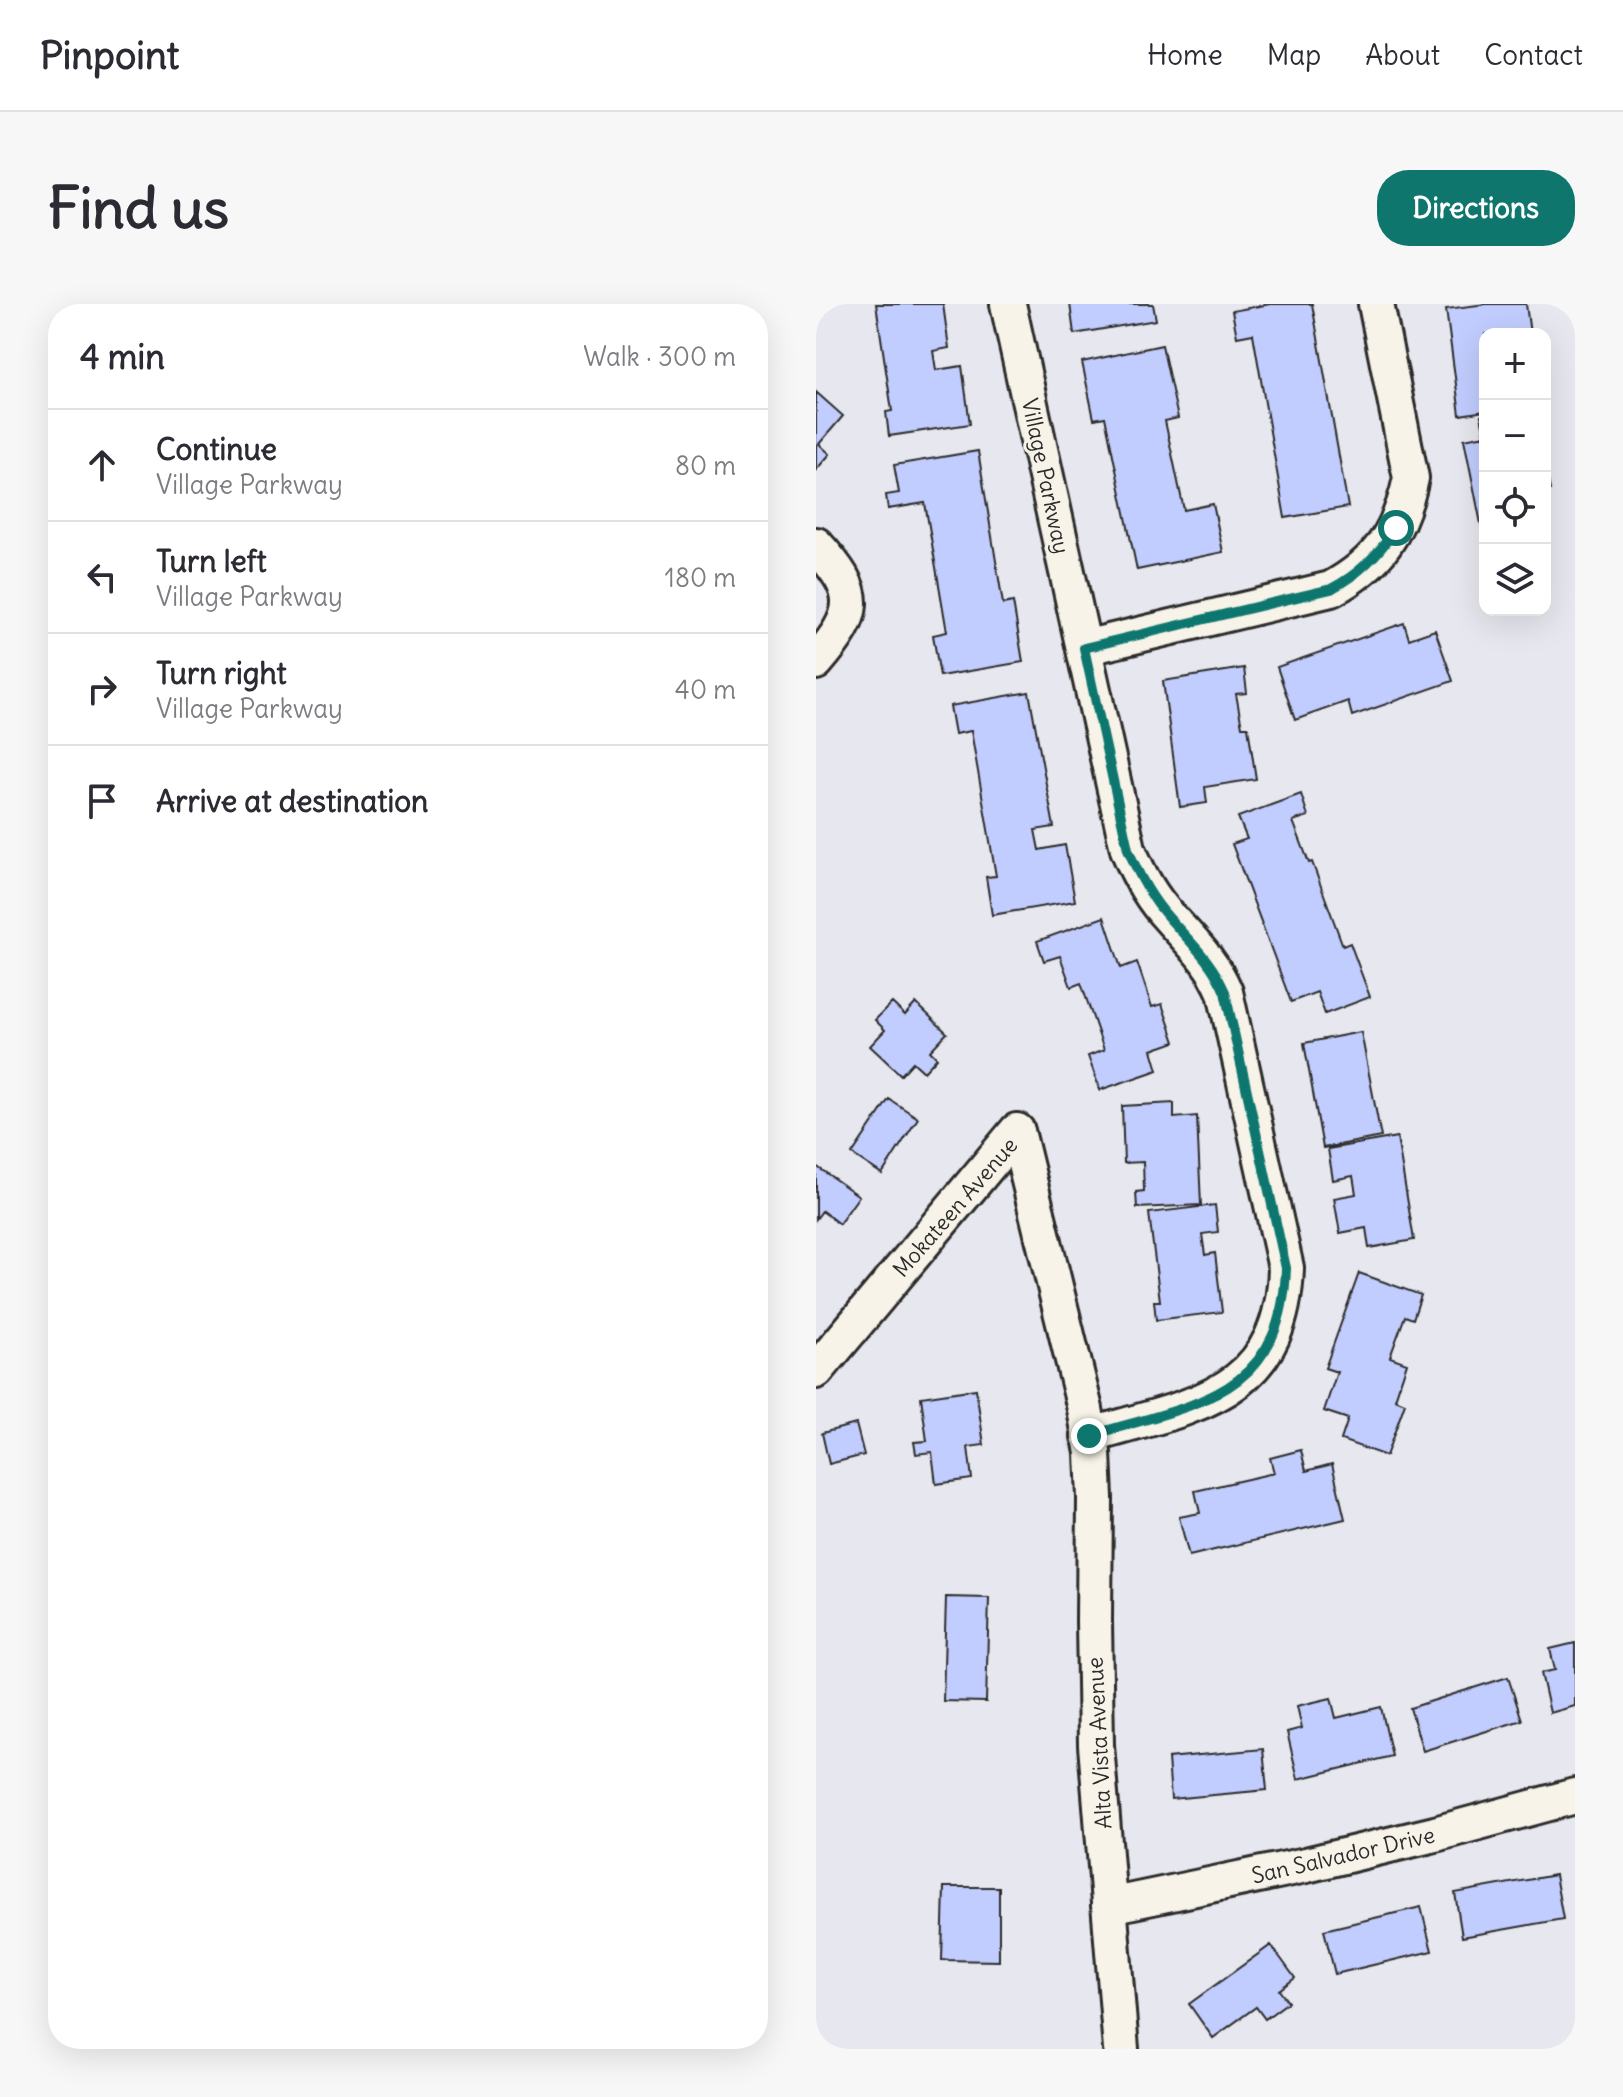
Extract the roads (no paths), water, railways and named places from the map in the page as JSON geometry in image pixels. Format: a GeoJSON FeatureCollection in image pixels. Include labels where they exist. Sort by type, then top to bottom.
{"type":"FeatureCollection","features":[{"type":"Feature","properties":{"kind":"street","name":"Village Parkway"},"geometry":{"type":"LineString","coordinates":[[1008,304],[1128,849],[1148,890],[1205,955],[1225,992],[1286,1268],[1285,1299],[1272,1341],[1244,1376],[1208,1400],[1089,1436]]}},
{"type":"Feature","properties":{"kind":"street"},"geometry":{"type":"LineString","coordinates":[[1084,648],[1331,589],[1364,567],[1382,549],[1396,528],[1411,478],[1376,304]]}},
{"type":"Feature","properties":{"kind":"street"},"geometry":{"type":"LineString","coordinates":[[816,545],[839,570],[849,598],[844,628],[816,662]]}},
{"type":"Feature","properties":{"kind":"street","name":"Mokateen Avenue"},"geometry":{"type":"LineString","coordinates":[[816,1371],[1017,1131],[1089,1436]]}},
{"type":"Feature","properties":{"kind":"street","name":"Alta Vista Avenue"},"geometry":{"type":"LineString","coordinates":[[1089,1436],[1095,1498],[1096,1745],[1121,2049]]}},
{"type":"Feature","properties":{"kind":"street","name":"San Salvador Drive"},"geometry":{"type":"LineString","coordinates":[[1109,1906],[1306,1865],[1575,1796]]}}]}
